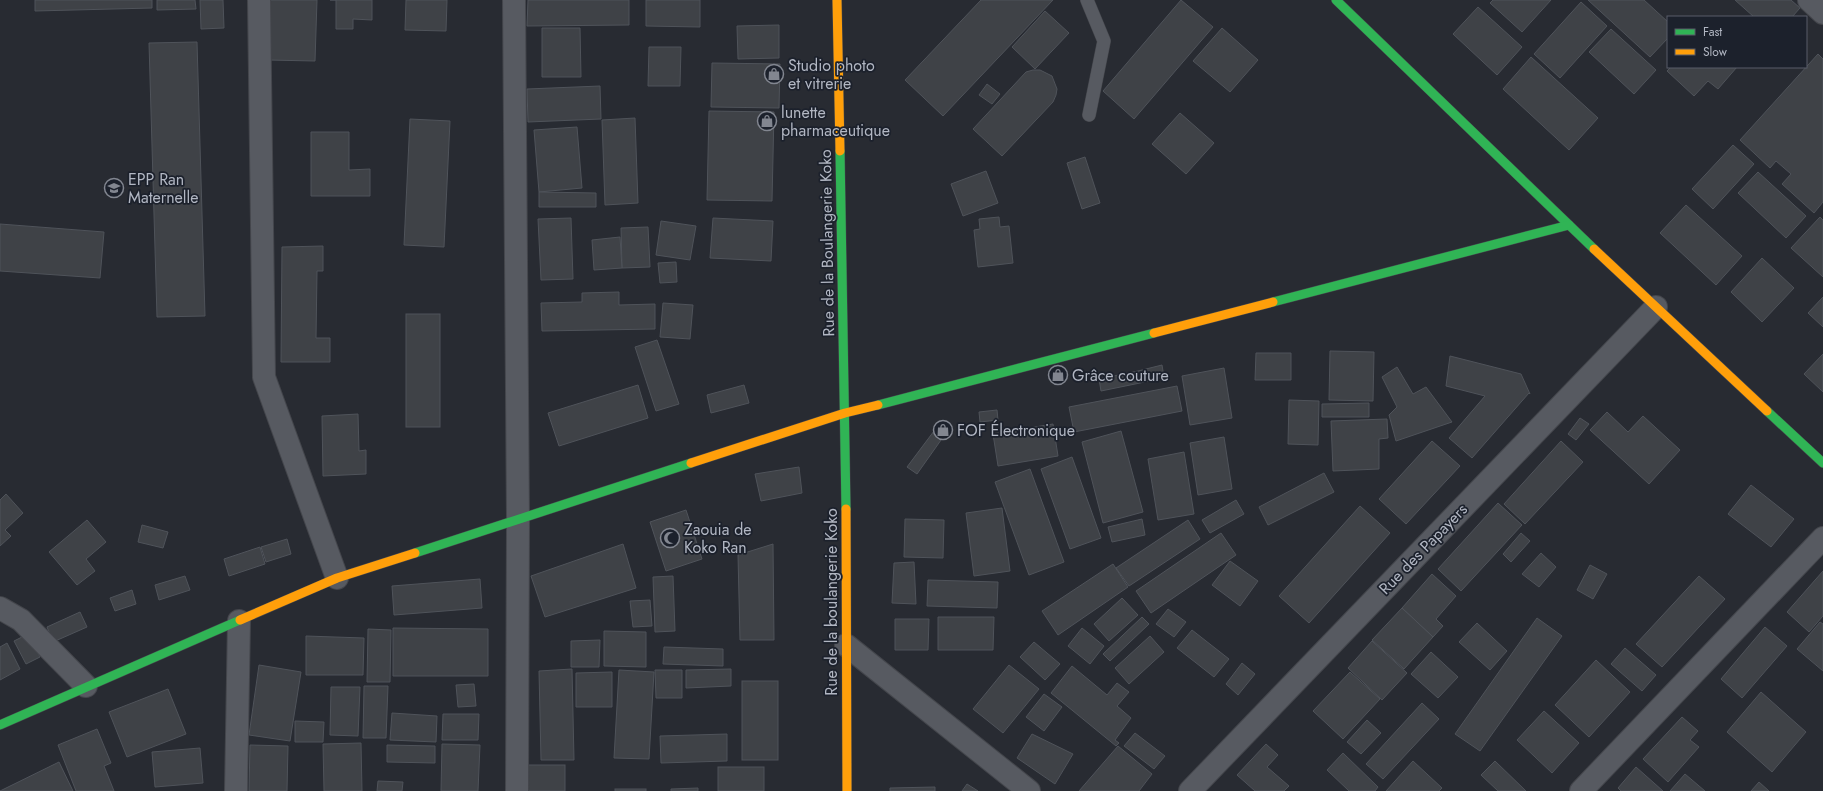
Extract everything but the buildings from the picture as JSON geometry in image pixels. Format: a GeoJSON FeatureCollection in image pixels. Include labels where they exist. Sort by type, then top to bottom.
{"type":"FeatureCollection","features":[{"type":"Feature","properties":{"kind":"street"},"geometry":{"type":"LineString","coordinates":[[259,0],[264,377],[337,578]]}},
{"type":"Feature","properties":{"kind":"street"},"geometry":{"type":"LineString","coordinates":[[514,0],[518,521],[517,791]]}},
{"type":"Feature","properties":{"kind":"street","name":"Rue de la Boulangerie Koko"},"geometry":{"type":"LineString","coordinates":[[837,0],[845,413]]}},
{"type":"Feature","properties":{"kind":"street"},"geometry":{"type":"LineString","coordinates":[[1336,0],[1569,225],[1823,463]]}},
{"type":"Feature","properties":{"kind":"street"},"geometry":{"type":"LineString","coordinates":[[1809,0],[1823,13]]}},
{"type":"Feature","properties":{"kind":"street"},"geometry":{"type":"LineString","coordinates":[[0,725],[86,686],[337,578],[518,521],[845,413],[1569,225]]}},
{"type":"Feature","properties":{"kind":"street","name":"Rue des Papayers"},"geometry":{"type":"LineString","coordinates":[[1190,791],[1656,307]]}},
{"type":"Feature","properties":{"kind":"street","name":"Rue de la boulangerie Koko"},"geometry":{"type":"LineString","coordinates":[[845,413],[848,791]]}},
{"type":"Feature","properties":{"kind":"street"},"geometry":{"type":"LineString","coordinates":[[1580,791],[1823,538]]}},
{"type":"Feature","properties":{"kind":"street"},"geometry":{"type":"LineString","coordinates":[[0,608],[21,620],[86,686]]}},
{"type":"Feature","properties":{"kind":"street"},"geometry":{"type":"LineString","coordinates":[[236,791],[239,621]]}},
{"type":"Feature","properties":{"kind":"street"},"geometry":{"type":"LineString","coordinates":[[846,645],[1029,791]]}},
{"type":"Feature","properties":{"kind":"lane"},"geometry":{"type":"LineString","coordinates":[[1087,0],[1104,41],[1089,115]]}},
{"type":"Feature","properties":{"kind":"traffic: fast"},"geometry":{"type":"LineString","coordinates":[[1336,0],[1594,249]]}},
{"type":"Feature","properties":{"kind":"traffic: fast"},"geometry":{"type":"LineString","coordinates":[[840,151],[846,509]]}},
{"type":"Feature","properties":{"kind":"traffic: fast"},"geometry":{"type":"LineString","coordinates":[[1273,302],[1569,225]]}},
{"type":"Feature","properties":{"kind":"traffic: fast"},"geometry":{"type":"LineString","coordinates":[[878,405],[1154,333]]}},
{"type":"Feature","properties":{"kind":"traffic: fast"},"geometry":{"type":"LineString","coordinates":[[1767,411],[1823,463]]}},
{"type":"Feature","properties":{"kind":"traffic: fast"},"geometry":{"type":"LineString","coordinates":[[415,553],[691,463]]}},
{"type":"Feature","properties":{"kind":"traffic: fast"},"geometry":{"type":"LineString","coordinates":[[0,725],[240,620]]}},
{"type":"Feature","properties":{"kind":"traffic: slow"},"geometry":{"type":"LineString","coordinates":[[837,0],[840,151]]}},
{"type":"Feature","properties":{"kind":"traffic: slow"},"geometry":{"type":"LineString","coordinates":[[1594,249],[1767,411]]}},
{"type":"Feature","properties":{"kind":"traffic: slow"},"geometry":{"type":"LineString","coordinates":[[1154,333],[1273,302]]}},
{"type":"Feature","properties":{"kind":"traffic: slow"},"geometry":{"type":"LineString","coordinates":[[691,463],[845,413],[878,405]]}},
{"type":"Feature","properties":{"kind":"traffic: slow"},"geometry":{"type":"LineString","coordinates":[[846,509],[847,791]]}},
{"type":"Feature","properties":{"kind":"traffic: slow"},"geometry":{"type":"LineString","coordinates":[[240,620],[337,578],[415,553]]}},
{"type":"Feature","properties":{"kind":"place","name":"Studio photo et vitrerie"},"geometry":{"type":"Point","coordinates":[774,74]}},
{"type":"Feature","properties":{"kind":"place","name":"lunette pharmaceutique"},"geometry":{"type":"Point","coordinates":[767,121]}},
{"type":"Feature","properties":{"kind":"place","name":"EPP Ran Maternelle"},"geometry":{"type":"Point","coordinates":[114,188]}},
{"type":"Feature","properties":{"kind":"place","name":"Grâce couture"},"geometry":{"type":"Point","coordinates":[1058,375]}},
{"type":"Feature","properties":{"kind":"place","name":"FOF Électronique"},"geometry":{"type":"Point","coordinates":[943,430]}},
{"type":"Feature","properties":{"kind":"place","name":"Zaouia de Koko Ran"},"geometry":{"type":"Point","coordinates":[670,538]}}]}
